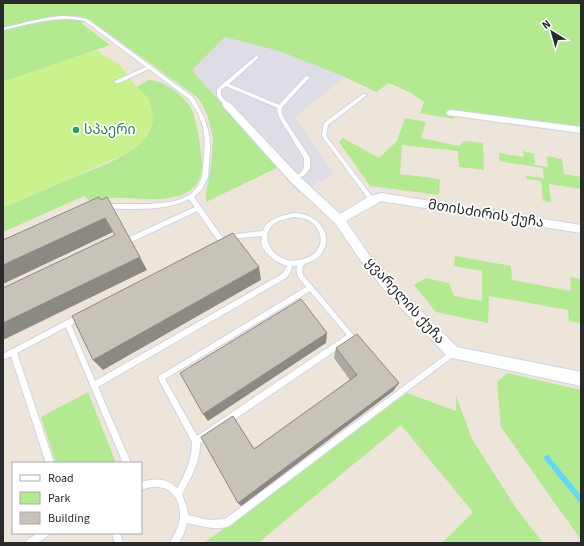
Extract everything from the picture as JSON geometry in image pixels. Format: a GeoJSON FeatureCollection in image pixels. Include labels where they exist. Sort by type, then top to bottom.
{"type":"FeatureCollection","features":[{"type":"Feature","properties":{"kind":"street","name":"ყვარელის ქუჩა"},"geometry":{"type":"LineString","coordinates":[[227,104],[294,178],[339,220],[363,255],[390,288],[453,353],[581,379]]}},
{"type":"Feature","properties":{"kind":"street"},"geometry":{"type":"LineString","coordinates":[[451,113],[581,130]]}},
{"type":"Feature","properties":{"kind":"street","name":"მთისძირის ქუჩა"},"geometry":{"type":"LineString","coordinates":[[372,200],[380,197],[390,198],[581,229]]}},
{"type":"Feature","properties":{"kind":"street"},"geometry":{"type":"LineString","coordinates":[[339,220],[372,200]]}},
{"type":"Feature","properties":{"kind":"lane"},"geometry":{"type":"LineString","coordinates":[[3,29],[40,20],[76,17],[86,20],[191,98],[201,111],[208,137],[206,176],[201,186],[195,193],[164,205],[106,206],[96,209]]}},
{"type":"Feature","properties":{"kind":"lane"},"geometry":{"type":"LineString","coordinates":[[227,104],[220,96],[219,90],[257,57]]}},
{"type":"Feature","properties":{"kind":"lane"},"geometry":{"type":"LineString","coordinates":[[117,82],[150,67]]}},
{"type":"Feature","properties":{"kind":"lane"},"geometry":{"type":"LineString","coordinates":[[294,178],[303,174],[307,168],[307,158],[281,117],[280,107],[308,77]]}},
{"type":"Feature","properties":{"kind":"lane"},"geometry":{"type":"LineString","coordinates":[[226,84],[280,107]]}},
{"type":"Feature","properties":{"kind":"lane"},"geometry":{"type":"LineString","coordinates":[[365,95],[326,124],[324,136],[372,200]]}},
{"type":"Feature","properties":{"kind":"lane"},"geometry":{"type":"LineString","coordinates":[[190,196],[222,243]]}},
{"type":"Feature","properties":{"kind":"lane"},"geometry":{"type":"LineString","coordinates":[[119,245],[198,208]]}},
{"type":"Feature","properties":{"kind":"lane"},"geometry":{"type":"LineString","coordinates":[[284,216],[303,216],[319,225],[323,232],[323,248],[318,255],[310,260],[300,263],[290,264],[280,261],[272,256],[266,249],[264,241],[265,233],[269,226],[284,216]]}},
{"type":"Feature","properties":{"kind":"lane"},"geometry":{"type":"LineString","coordinates":[[216,247],[237,236],[265,233]]}},
{"type":"Feature","properties":{"kind":"lane"},"geometry":{"type":"LineString","coordinates":[[196,441],[353,339],[300,276],[300,263]]}},
{"type":"Feature","properties":{"kind":"lane"},"geometry":{"type":"LineString","coordinates":[[94,385],[284,276],[288,271],[290,264]]}},
{"type":"Feature","properties":{"kind":"lane"},"geometry":{"type":"LineString","coordinates":[[178,494],[193,465],[196,452],[196,441],[161,378],[310,288]]}},
{"type":"Feature","properties":{"kind":"lane"},"geometry":{"type":"LineString","coordinates":[[3,357],[89,312]]}},
{"type":"Feature","properties":{"kind":"lane"},"geometry":{"type":"LineString","coordinates":[[68,323],[127,462]]}},
{"type":"Feature","properties":{"kind":"lane"},"geometry":{"type":"LineString","coordinates":[[13,352],[50,462]]}},
{"type":"Feature","properties":{"kind":"lane"},"geometry":{"type":"LineString","coordinates":[[184,518],[209,524],[226,523],[398,390],[453,353]]}},
{"type":"Feature","properties":{"kind":"lane"},"geometry":{"type":"LineString","coordinates":[[142,486],[160,482],[170,486],[178,494],[183,505],[184,518],[181,531],[174,543]]}},
{"type":"Feature","properties":{"kind":"lane"},"geometry":{"type":"LineString","coordinates":[[30,543],[44,534]]}},
{"type":"Feature","properties":{"kind":"shaded area"},"geometry":{"type":"Polygon","coordinates":[[[225,37],[279,51],[345,77],[295,117],[334,174],[298,193],[191,70],[225,37]]]}},
{"type":"Feature","properties":{"kind":"green space"},"geometry":{"type":"Polygon","coordinates":[[[3,3],[581,3],[581,127],[455,110],[454,119],[420,113],[424,102],[411,93],[389,83],[376,92],[345,77],[279,51],[225,37],[192,70],[277,168],[206,202],[213,138],[208,117],[197,97],[90,20],[81,23],[110,45],[3,82],[3,3]]]}},
{"type":"Feature","properties":{"kind":"green space","name":"სპაერი"},"geometry":{"type":"Polygon","coordinates":[[[96,50],[121,66],[136,87],[149,98],[153,122],[146,137],[138,146],[121,156],[3,207],[3,82],[96,50]]]}},
{"type":"Feature","properties":{"kind":"green space"},"geometry":{"type":"Polygon","coordinates":[[[149,80],[161,83],[174,90],[185,100],[194,114],[202,162],[201,175],[195,186],[187,192],[177,196],[155,199],[107,198],[91,202],[84,196],[3,232],[3,207],[109,163],[123,156],[145,138],[151,127],[152,115],[149,102],[143,93],[136,87],[149,80]]]}},
{"type":"Feature","properties":{"kind":"green space"},"geometry":{"type":"Polygon","coordinates":[[[405,118],[426,122],[421,138],[459,146],[464,141],[483,143],[484,170],[459,167],[458,151],[402,145],[400,174],[440,179],[439,195],[370,186],[339,142],[343,138],[379,158],[397,141],[405,118]]]}},
{"type":"Feature","properties":{"kind":"green space"},"geometry":{"type":"Polygon","coordinates":[[[523,151],[534,154],[535,165],[548,167],[547,156],[562,159],[564,174],[581,177],[581,189],[549,184],[551,202],[543,201],[541,181],[526,179],[526,176],[544,178],[543,168],[499,161],[499,153],[524,157],[523,151]]]}},
{"type":"Feature","properties":{"kind":"green space"},"geometry":{"type":"Polygon","coordinates":[[[455,256],[511,266],[512,280],[571,291],[570,277],[581,279],[581,323],[569,321],[568,310],[489,296],[488,323],[436,312],[414,285],[426,278],[449,283],[454,296],[482,301],[482,271],[454,266],[455,256]]]}},
{"type":"Feature","properties":{"kind":"green space"},"geometry":{"type":"Polygon","coordinates":[[[507,373],[581,390],[581,540],[501,427],[497,382],[507,373]]]}},
{"type":"Feature","properties":{"kind":"green space"},"geometry":{"type":"Polygon","coordinates":[[[88,392],[116,462],[56,462],[41,417],[88,392]]]}},
{"type":"Feature","properties":{"kind":"green space"},"geometry":{"type":"Polygon","coordinates":[[[407,393],[456,411],[456,395],[472,439],[516,508],[543,543],[442,543],[473,512],[401,425],[258,543],[204,543],[407,393]]]}},
{"type":"Feature","properties":{"kind":"building"},"geometry":{"type":"Polygon","coordinates":[[[99,197],[101,200],[107,197],[140,257],[3,323],[3,288],[115,235],[105,218],[3,265],[3,240],[99,197]]]}},
{"type":"Feature","properties":{"kind":"building"},"geometry":{"type":"Polygon","coordinates":[[[233,233],[259,267],[93,360],[72,316],[233,233]]]}},
{"type":"Feature","properties":{"kind":"building"},"geometry":{"type":"Polygon","coordinates":[[[301,299],[327,333],[203,414],[180,373],[301,299]]]}},
{"type":"Feature","properties":{"kind":"building"},"geometry":{"type":"Polygon","coordinates":[[[357,334],[399,383],[238,503],[201,437],[233,416],[254,449],[357,375],[336,348],[357,334]]]}},
{"type":"Feature","properties":{"kind":"waterway"},"geometry":{"type":"LineString","coordinates":[[547,458],[581,500]]}},
{"type":"Feature","properties":{"kind":"place","name":"სპაერი"},"geometry":{"type":"Point","coordinates":[76,130]}}]}
